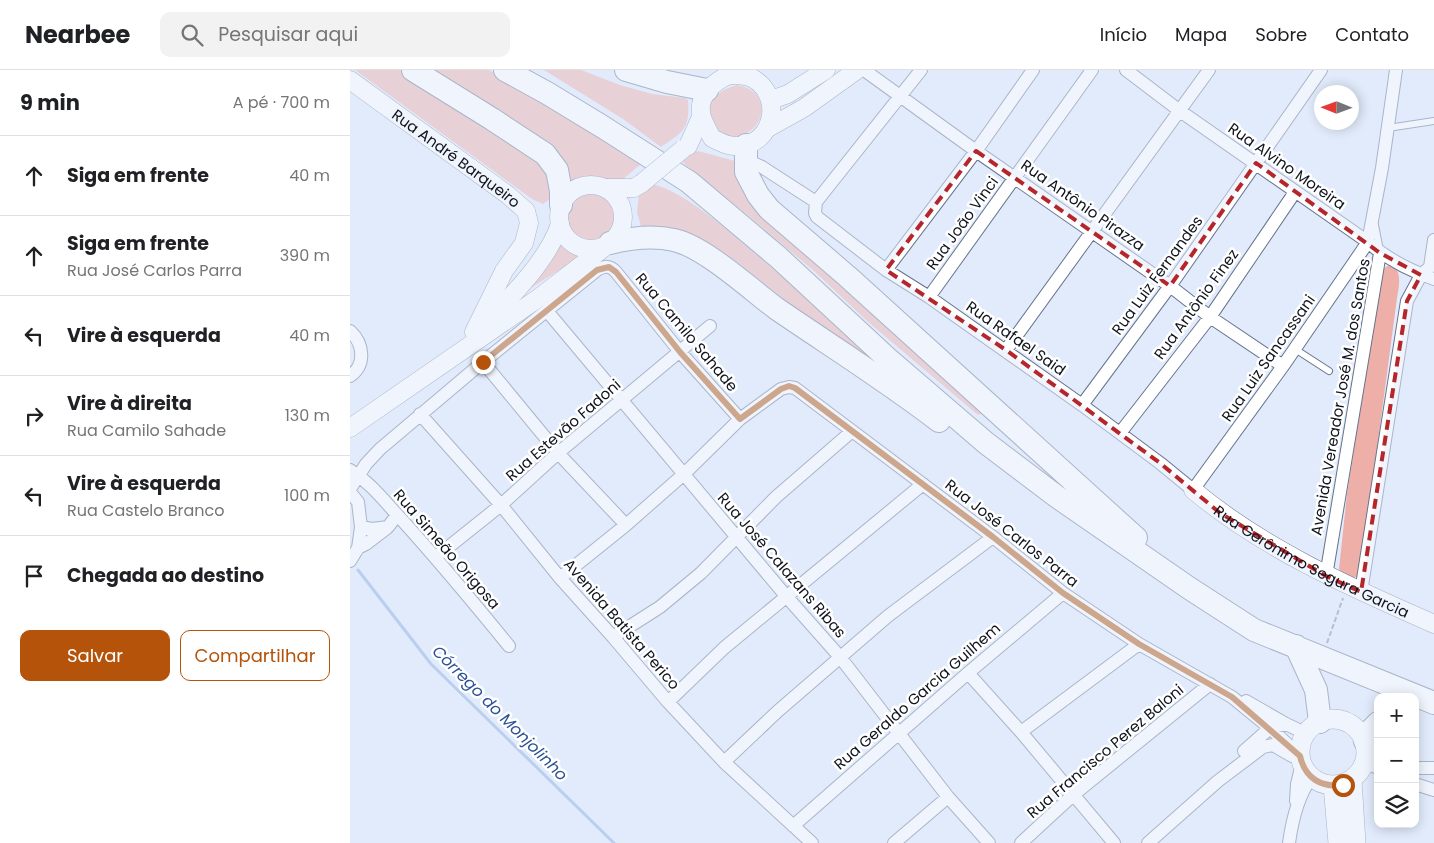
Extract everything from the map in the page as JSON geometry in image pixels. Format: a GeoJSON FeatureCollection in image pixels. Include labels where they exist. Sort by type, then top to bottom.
{"type":"FeatureCollection","features":[{"type":"Feature","properties":{"kind":"highway"},"geometry":{"type":"LineString","coordinates":[[412,70],[545,154],[557,170],[561,191],[561,214]]}},
{"type":"Feature","properties":{"kind":"highway"},"geometry":{"type":"LineString","coordinates":[[504,70],[547,93],[689,182],[778,257],[887,358],[986,443],[1056,496],[1189,588],[1254,630],[1296,646],[1425,702]]}},
{"type":"Feature","properties":{"kind":"highway"},"geometry":{"type":"LineString","coordinates":[[626,70],[667,82],[707,90]]}},
{"type":"Feature","properties":{"kind":"highway"},"geometry":{"type":"LineString","coordinates":[[746,152],[746,172],[750,182],[769,209],[847,276],[1189,588]]}},
{"type":"Feature","properties":{"kind":"highway"},"geometry":{"type":"LineString","coordinates":[[610,242],[634,238],[660,238],[674,240],[697,250],[778,309],[926,410],[995,462],[1056,496]]}},
{"type":"Feature","properties":{"kind":"highway"},"geometry":{"type":"LineString","coordinates":[[1296,646],[1316,690],[1319,702],[1312,727]]}},
{"type":"Feature","properties":{"kind":"main road"},"geometry":{"type":"LineString","coordinates":[[771,100],[788,94],[826,70]]}},
{"type":"Feature","properties":{"kind":"main road"},"geometry":{"type":"LineString","coordinates":[[701,117],[712,138],[727,145],[737,146],[746,152],[768,128],[804,108],[857,70]]}},
{"type":"Feature","properties":{"kind":"main road"},"geometry":{"type":"LineString","coordinates":[[685,148],[701,117],[703,98],[707,90],[727,73],[752,78],[760,84],[771,100],[772,114],[768,128]]}},
{"type":"Feature","properties":{"kind":"main road","name":"Rua André Barqueiro"},"geometry":{"type":"LineString","coordinates":[[350,80],[500,189],[526,211],[529,223],[524,243],[504,271],[474,332]]}},
{"type":"Feature","properties":{"kind":"main road"},"geometry":{"type":"LineString","coordinates":[[622,210],[638,185],[685,148],[712,138]]}},
{"type":"Feature","properties":{"kind":"main road"},"geometry":{"type":"LineString","coordinates":[[350,417],[474,332],[502,307],[550,247],[566,196],[584,185],[595,185],[605,188],[638,185]]}},
{"type":"Feature","properties":{"kind":"main road"},"geometry":{"type":"LineString","coordinates":[[350,428],[540,296],[610,242],[619,231],[622,223],[622,210],[617,198],[605,188]]}},
{"type":"Feature","properties":{"kind":"main road"},"geometry":{"type":"LineString","coordinates":[[561,214],[566,237],[574,244],[594,249],[610,242]]}},
{"type":"Feature","properties":{"kind":"main road","name":"Rua Gerônimo Segura Garcia"},"geometry":{"type":"LineString","coordinates":[[1194,490],[1220,513],[1326,576],[1434,624]]}},
{"type":"Feature","properties":{"kind":"main road"},"geometry":{"type":"LineString","coordinates":[[1330,719],[1341,720],[1351,724],[1359,731],[1372,751],[1360,772],[1352,780],[1343,785],[1333,786],[1321,784],[1303,764],[1300,748],[1312,727],[1330,719]]}},
{"type":"Feature","properties":{"kind":"main road"},"geometry":{"type":"LineString","coordinates":[[1352,780],[1356,843]]}},
{"type":"Feature","properties":{"kind":"main road"},"geometry":{"type":"LineString","coordinates":[[1333,786],[1338,843]]}},
{"type":"Feature","properties":{"kind":"street","name":"Rua Antônio Pirazza"},"geometry":{"type":"LineString","coordinates":[[864,70],[976,151],[1283,366]]}},
{"type":"Feature","properties":{"kind":"street"},"geometry":{"type":"LineString","coordinates":[[746,152],[762,167],[816,202],[921,70]]}},
{"type":"Feature","properties":{"kind":"street"},"geometry":{"type":"LineString","coordinates":[[886,270],[976,151],[1033,70]]}},
{"type":"Feature","properties":{"kind":"street","name":"Rua João Vinci"},"geometry":{"type":"LineString","coordinates":[[929,297],[1092,70]]}},
{"type":"Feature","properties":{"kind":"street","name":"Rua Alvino Moreira"},"geometry":{"type":"LineString","coordinates":[[1126,70],[1180,111],[1368,242],[1380,253],[1434,279]]}},
{"type":"Feature","properties":{"kind":"street"},"geometry":{"type":"LineString","coordinates":[[1006,350],[1209,70]]}},
{"type":"Feature","properties":{"kind":"street","name":"Rua Luiz Fernandes"},"geometry":{"type":"LineString","coordinates":[[1082,405],[1170,286],[1321,70]]}},
{"type":"Feature","properties":{"kind":"street","name":"Avenida Vereador José M. dos Santos"},"geometry":{"type":"LineString","coordinates":[[1368,242],[1374,219],[1396,70]]}},
{"type":"Feature","properties":{"kind":"street","name":"Rua Antônio Finez"},"geometry":{"type":"LineString","coordinates":[[1120,433],[1210,316],[1295,192]]}},
{"type":"Feature","properties":{"kind":"street","name":"Rua Rafael Said"},"geometry":{"type":"LineString","coordinates":[[816,202],[815,213],[817,217],[886,270],[1006,350],[1120,433],[1194,490]]}},
{"type":"Feature","properties":{"kind":"street"},"geometry":{"type":"LineString","coordinates":[[1354,589],[1407,301],[1421,274],[1430,267],[1434,240]]}},
{"type":"Feature","properties":{"kind":"street","name":"Rua Luiz Sancassani"},"geometry":{"type":"LineString","coordinates":[[1194,490],[1295,349],[1368,242]]}},
{"type":"Feature","properties":{"kind":"street","name":"Avenida Vereador José M. dos Santos"},"geometry":{"type":"LineString","coordinates":[[1326,576],[1380,253]]}},
{"type":"Feature","properties":{"kind":"street","name":"Rua Camilo Sahade"},"geometry":{"type":"LineString","coordinates":[[547,311],[597,270],[609,267],[616,272],[680,352],[740,419]]}},
{"type":"Feature","properties":{"kind":"street"},"geometry":{"type":"LineString","coordinates":[[350,561],[358,548],[361,527],[358,502],[350,490],[354,472],[366,464],[420,414],[547,311]]}},
{"type":"Feature","properties":{"kind":"street","name":"Rua José Calazans Ribas"},"geometry":{"type":"LineString","coordinates":[[547,311],[786,596],[840,657],[948,797],[989,843]]}},
{"type":"Feature","properties":{"kind":"street","name":"Rua Estevão Fadoni"},"geometry":{"type":"LineString","coordinates":[[436,557],[501,505],[558,453],[710,326]]}},
{"type":"Feature","properties":{"kind":"street"},"geometry":{"type":"LineString","coordinates":[[350,331],[357,339],[362,358],[360,367],[350,376]]}},
{"type":"Feature","properties":{"kind":"street"},"geometry":{"type":"LineString","coordinates":[[483,362],[558,453],[626,525]]}},
{"type":"Feature","properties":{"kind":"street","name":"Rua José Carlos Parra"},"geometry":{"type":"LineString","coordinates":[[740,419],[781,389],[789,386],[795,388],[993,537],[1063,593],[1139,644],[1232,697],[1270,728],[1303,764]]}},
{"type":"Feature","properties":{"kind":"street","name":"Avenida Batista Perico"},"geometry":{"type":"LineString","coordinates":[[420,414],[501,505],[560,578],[668,702],[724,762],[812,843]]}},
{"type":"Feature","properties":{"kind":"street"},"geometry":{"type":"LineString","coordinates":[[560,578],[626,525],[684,474],[740,419]]}},
{"type":"Feature","properties":{"kind":"street"},"geometry":{"type":"LineString","coordinates":[[613,637],[660,607],[701,573],[776,497],[851,432]]}},
{"type":"Feature","properties":{"kind":"street","name":"Rua Simeão Origosa"},"geometry":{"type":"LineString","coordinates":[[354,472],[378,493],[436,557],[509,646]]}},
{"type":"Feature","properties":{"kind":"street"},"geometry":{"type":"LineString","coordinates":[[668,702],[724,648],[923,484]]}},
{"type":"Feature","properties":{"kind":"street"},"geometry":{"type":"LineString","coordinates":[[358,548],[388,527],[397,515]]}},
{"type":"Feature","properties":{"kind":"street"},"geometry":{"type":"LineString","coordinates":[[361,527],[372,529],[388,527]]}},
{"type":"Feature","properties":{"kind":"street"},"geometry":{"type":"LineString","coordinates":[[724,762],[778,711],[888,616],[993,537]]}},
{"type":"Feature","properties":{"kind":"street","name":"Rua Geraldo Garcia Guilhem"},"geometry":{"type":"LineString","coordinates":[[792,826],[968,672],[1063,593]]}},
{"type":"Feature","properties":{"kind":"street"},"geometry":{"type":"LineString","coordinates":[[1021,732],[1139,644]]}},
{"type":"Feature","properties":{"kind":"street"},"geometry":{"type":"LineString","coordinates":[[968,672],[1114,843]]}},
{"type":"Feature","properties":{"kind":"street","name":"Rua Francisco Perez Baloni"},"geometry":{"type":"LineString","coordinates":[[1021,843],[1073,795],[1210,684]]}},
{"type":"Feature","properties":{"kind":"street","name":"Rua José Carlos Parra"},"geometry":{"type":"LineString","coordinates":[[1232,697],[1248,702],[1286,724],[1312,727]]}},
{"type":"Feature","properties":{"kind":"street"},"geometry":{"type":"LineString","coordinates":[[1218,781],[1243,752],[1270,728],[1286,724]]}},
{"type":"Feature","properties":{"kind":"street"},"geometry":{"type":"LineString","coordinates":[[1148,843],[1218,781],[1263,747],[1273,746],[1303,764],[1297,784],[1295,816],[1288,842]]}},
{"type":"Feature","properties":{"kind":"street"},"geometry":{"type":"LineString","coordinates":[[1419,768],[1434,768]]}},
{"type":"Feature","properties":{"kind":"street"},"geometry":{"type":"LineString","coordinates":[[1419,785],[1434,790]]}},
{"type":"Feature","properties":{"kind":"street"},"geometry":{"type":"LineString","coordinates":[[894,843],[948,797]]}},
{"type":"Feature","properties":{"kind":"lane"},"geometry":{"type":"LineString","coordinates":[[1388,128],[1434,121]]}},
{"type":"Feature","properties":{"kind":"lane"},"geometry":{"type":"LineString","coordinates":[[1374,219],[1380,253]]}},
{"type":"Feature","properties":{"kind":"lane"},"geometry":{"type":"LineString","coordinates":[[1295,349],[1329,371]]}},
{"type":"Feature","properties":{"kind":"path"},"geometry":{"type":"LineString","coordinates":[[1322,657],[1354,589]]}},
{"type":"Feature","properties":{"kind":"highlighted area"},"geometry":{"type":"Polygon","coordinates":[[[976,151],[1170,286],[1256,163],[1380,253],[1421,275],[1407,301],[1361,592],[1326,576],[1220,513],[1160,463],[1006,350],[886,270],[976,151]]]}},
{"type":"Feature","properties":{"kind":"shaded area"},"geometry":{"type":"Polygon","coordinates":[[[355,70],[403,70],[528,151],[550,176],[550,199],[543,204],[532,199],[355,70]]]}},
{"type":"Feature","properties":{"kind":"shaded area"},"geometry":{"type":"Polygon","coordinates":[[[432,70],[489,70],[529,92],[642,163],[622,180],[588,178],[574,181],[568,185],[547,143],[432,70]]]}},
{"type":"Feature","properties":{"kind":"shaded area"},"geometry":{"type":"Polygon","coordinates":[[[544,70],[581,70],[620,85],[652,94],[685,98],[688,100],[688,117],[684,129],[661,147],[623,119],[544,70]]]}},
{"type":"Feature","properties":{"kind":"shaded area"},"geometry":{"type":"Polygon","coordinates":[[[737,85],[750,89],[758,96],[761,114],[758,122],[751,130],[742,135],[728,137],[716,131],[708,115],[708,108],[718,94],[737,85]]]}},
{"type":"Feature","properties":{"kind":"shaded area"},"geometry":{"type":"Polygon","coordinates":[[[698,151],[735,161],[984,412],[978,415],[867,321],[814,271],[682,161],[691,153],[698,151]]]}},
{"type":"Feature","properties":{"kind":"shaded area"},"geometry":{"type":"Polygon","coordinates":[[[652,184],[677,194],[716,221],[896,377],[819,327],[737,262],[709,245],[641,227],[637,212],[639,194],[652,184]]]}},
{"type":"Feature","properties":{"kind":"shaded area"},"geometry":{"type":"Polygon","coordinates":[[[587,194],[597,194],[609,201],[616,213],[616,223],[609,235],[597,242],[587,242],[579,238],[572,231],[568,223],[568,213],[572,205],[579,198],[587,194]]]}},
{"type":"Feature","properties":{"kind":"shaded area"},"geometry":{"type":"Polygon","coordinates":[[[558,241],[567,249],[583,255],[518,296],[558,241]]]}},
{"type":"Feature","properties":{"kind":"shaded area"},"geometry":{"type":"Polygon","coordinates":[[[1390,264],[1397,270],[1399,288],[1362,561],[1358,576],[1350,579],[1339,569],[1347,494],[1382,270],[1390,264]]]}},
{"type":"Feature","properties":{"kind":"waterway","name":"Córrego do Monjolinho"},"geometry":{"type":"LineString","coordinates":[[358,570],[431,664],[614,843]]}},
{"type":"Feature","properties":{"kind":"route"},"geometry":{"type":"LineString","coordinates":[[483,362],[597,270],[612,268],[680,352],[740,419],[781,389],[789,386],[795,388],[993,537],[1063,593],[1139,644],[1232,697],[1300,756],[1306,772],[1311,778],[1321,784],[1343,785]]}}]}
